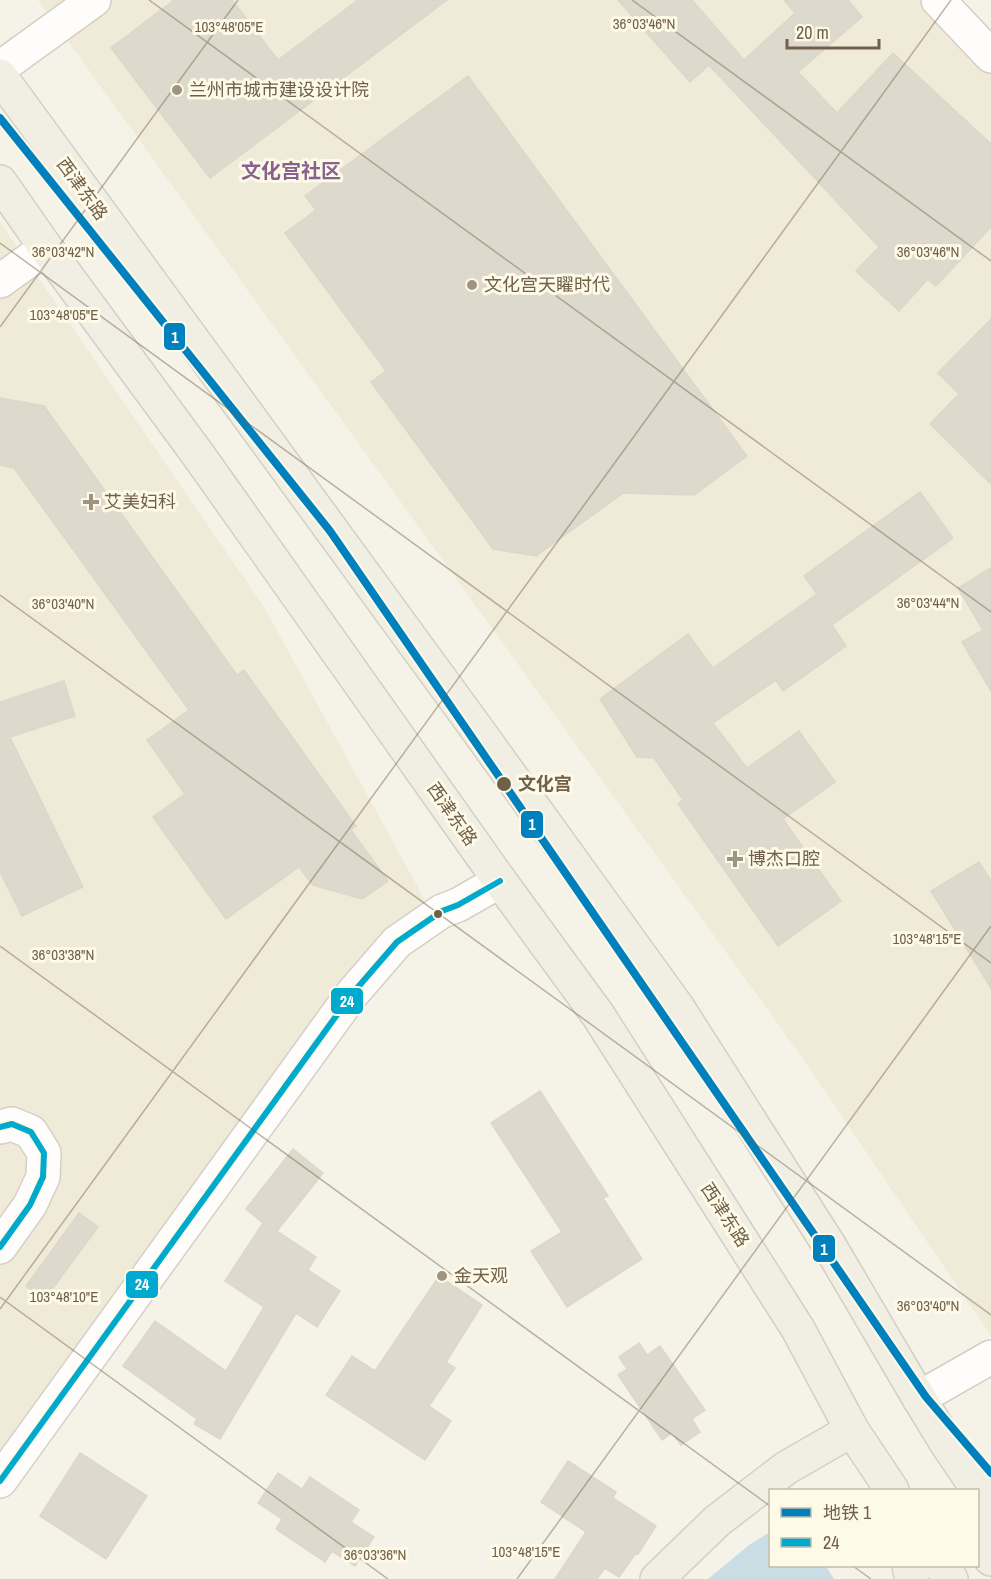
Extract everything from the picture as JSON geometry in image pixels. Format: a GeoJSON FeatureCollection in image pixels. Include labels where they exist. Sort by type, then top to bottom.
{"type":"FeatureCollection","features":[{"type":"Feature","properties":{"kind":"main road","name":"西津东路"},"geometry":{"type":"LineString","coordinates":[[0,76],[678,1008],[829,1245],[943,1436]]}},
{"type":"Feature","properties":{"kind":"main road","name":"西津东路"},"geometry":{"type":"LineString","coordinates":[[0,182],[598,1015],[798,1329],[852,1430],[891,1489]]}},
{"type":"Feature","properties":{"kind":"main road"},"geometry":{"type":"LineString","coordinates":[[657,1579],[717,1521],[786,1467],[852,1430]]}},
{"type":"Feature","properties":{"kind":"main road"},"geometry":{"type":"LineString","coordinates":[[943,1436],[964,1489]]}},
{"type":"Feature","properties":{"kind":"main road"},"geometry":{"type":"LineString","coordinates":[[943,1436],[978,1489]]}},
{"type":"Feature","properties":{"kind":"main road"},"geometry":{"type":"LineString","coordinates":[[979,1491],[991,1509]]}},
{"type":"Feature","properties":{"kind":"street"},"geometry":{"type":"LineString","coordinates":[[0,68],[94,0]]}},
{"type":"Feature","properties":{"kind":"street"},"geometry":{"type":"LineString","coordinates":[[938,0],[991,56]]}},
{"type":"Feature","properties":{"kind":"street"},"geometry":{"type":"LineString","coordinates":[[0,281],[46,248]]}},
{"type":"Feature","properties":{"kind":"street"},"geometry":{"type":"LineString","coordinates":[[0,1480],[352,994],[397,942],[442,911],[458,905],[500,881]]}},
{"type":"Feature","properties":{"kind":"street"},"geometry":{"type":"LineString","coordinates":[[0,1127],[12,1124],[31,1132],[44,1153],[43,1177],[30,1205],[0,1247]]}},
{"type":"Feature","properties":{"kind":"street"},"geometry":{"type":"LineString","coordinates":[[919,1398],[988,1366]]}},
{"type":"Feature","properties":{"kind":"shaded area"},"geometry":{"type":"Polygon","coordinates":[[[38,0],[931,0],[991,68],[991,1336],[801,1056],[38,0]]]}},
{"type":"Feature","properties":{"kind":"shaded area"},"geometry":{"type":"Polygon","coordinates":[[[0,222],[264,607],[425,900],[0,1499],[0,222]]]}},
{"type":"Feature","properties":{"kind":"shaded area"},"geometry":{"type":"Polygon","coordinates":[[[769,1533],[769,1567],[940,1567],[918,1579],[708,1579],[749,1545],[769,1533]]]}},
{"type":"Feature","properties":{"kind":"pier"},"geometry":{"type":"Polygon","coordinates":[[[991,1399],[991,1541],[979,1489],[840,1488],[991,1399]]]}},
{"type":"Feature","properties":{"kind":"pier"},"geometry":{"type":"Polygon","coordinates":[[[827,1567],[944,1567],[924,1579],[834,1579],[827,1567]]]}},
{"type":"Feature","properties":{"kind":"building"},"geometry":{"type":"Polygon","coordinates":[[[174,0],[232,0],[278,60],[358,0],[447,0],[210,178],[111,48],[174,0]]]}},
{"type":"Feature","properties":{"kind":"building"},"geometry":{"type":"Polygon","coordinates":[[[618,0],[692,0],[744,60],[795,13],[784,0],[848,0],[862,17],[798,72],[837,113],[893,53],[991,144],[991,227],[936,286],[928,279],[899,311],[856,271],[879,247],[709,65],[690,82],[618,0]]]}},
{"type":"Feature","properties":{"kind":"building","name":"文化宫天矅时代"},"geometry":{"type":"Polygon","coordinates":[[[468,76],[747,456],[694,495],[623,493],[536,556],[493,549],[371,382],[386,371],[285,233],[316,210],[305,196],[468,76]]]}},
{"type":"Feature","properties":{"kind":"building"},"geometry":{"type":"Polygon","coordinates":[[[991,319],[991,484],[930,424],[959,394],[938,373],[991,319]]]}},
{"type":"Feature","properties":{"kind":"building"},"geometry":{"type":"Polygon","coordinates":[[[0,398],[44,406],[237,675],[244,670],[356,826],[351,830],[388,881],[362,899],[313,885],[299,867],[226,919],[153,817],[185,794],[147,740],[189,710],[14,468],[0,465],[0,398]]]}},
{"type":"Feature","properties":{"kind":"building"},"geometry":{"type":"Polygon","coordinates":[[[920,492],[953,538],[832,625],[846,646],[783,691],[776,680],[713,723],[747,768],[799,731],[835,782],[783,819],[841,901],[778,946],[678,804],[683,800],[654,758],[637,757],[600,699],[688,634],[713,668],[817,594],[804,576],[920,492]]]}},
{"type":"Feature","properties":{"kind":"building"},"geometry":{"type":"Polygon","coordinates":[[[991,568],[991,691],[962,642],[983,630],[958,588],[991,568]]]}},
{"type":"Feature","properties":{"kind":"building"},"geometry":{"type":"Polygon","coordinates":[[[64,681],[75,716],[10,737],[83,887],[22,916],[0,872],[0,702],[64,681]]]}},
{"type":"Feature","properties":{"kind":"building"},"geometry":{"type":"Polygon","coordinates":[[[979,862],[991,881],[991,988],[931,891],[979,862]]]}},
{"type":"Feature","properties":{"kind":"building"},"geometry":{"type":"Polygon","coordinates":[[[540,1091],[608,1196],[603,1198],[642,1259],[567,1307],[531,1251],[562,1232],[491,1123],[540,1091]]]}},
{"type":"Feature","properties":{"kind":"building"},"geometry":{"type":"Polygon","coordinates":[[[293,1149],[323,1173],[277,1231],[316,1257],[308,1270],[340,1291],[317,1327],[296,1313],[220,1439],[194,1424],[197,1419],[123,1366],[155,1321],[226,1371],[264,1307],[225,1281],[263,1223],[246,1209],[293,1149]]]}},
{"type":"Feature","properties":{"kind":"building"},"geometry":{"type":"Polygon","coordinates":[[[79,1213],[98,1227],[45,1299],[26,1286],[79,1213]]]}},
{"type":"Feature","properties":{"kind":"building"},"geometry":{"type":"Polygon","coordinates":[[[439,1276],[482,1305],[446,1362],[455,1368],[429,1406],[451,1421],[425,1460],[326,1395],[352,1356],[375,1371],[439,1276]]]}},
{"type":"Feature","properties":{"kind":"building"},"geometry":{"type":"Polygon","coordinates":[[[639,1343],[647,1355],[660,1346],[705,1410],[692,1419],[700,1432],[681,1445],[672,1433],[662,1440],[618,1375],[627,1369],[619,1357],[639,1343]]]}},
{"type":"Feature","properties":{"kind":"building"},"geometry":{"type":"Polygon","coordinates":[[[80,1453],[147,1496],[106,1559],[40,1516],[80,1453]]]}},
{"type":"Feature","properties":{"kind":"building"},"geometry":{"type":"Polygon","coordinates":[[[568,1461],[616,1492],[613,1498],[656,1526],[638,1554],[636,1553],[619,1577],[605,1568],[597,1579],[555,1579],[586,1532],[541,1502],[568,1461]]]}},
{"type":"Feature","properties":{"kind":"building"},"geometry":{"type":"Polygon","coordinates":[[[278,1473],[302,1489],[310,1477],[359,1510],[351,1522],[374,1537],[355,1566],[332,1551],[325,1562],[276,1529],[282,1519],[258,1503],[278,1473]]]}},
{"type":"Feature","properties":{"kind":"metro line","name":"1"},"geometry":{"type":"LineString","coordinates":[[0,118],[330,531],[926,1397],[991,1473]]}},
{"type":"Feature","properties":{"kind":"transit line","name":"24"},"geometry":{"type":"LineString","coordinates":[[0,1481],[352,994],[397,942],[442,911],[458,905],[500,881]]}},
{"type":"Feature","properties":{"kind":"transit line","name":"24"},"geometry":{"type":"LineString","coordinates":[[0,1127],[12,1124],[31,1132],[44,1153],[43,1177],[30,1205],[0,1247]]}},
{"type":"Feature","properties":{"kind":"place","name":"兰州市城市建设设计院"},"geometry":{"type":"Point","coordinates":[177,90]}},
{"type":"Feature","properties":{"kind":"place","name":"文化宫天矅时代"},"geometry":{"type":"Point","coordinates":[472,285]}},
{"type":"Feature","properties":{"kind":"place","name":"艾美妇科"},"geometry":{"type":"Point","coordinates":[91,502]}},
{"type":"Feature","properties":{"kind":"place","name":"文化宫"},"geometry":{"type":"Point","coordinates":[504,784]}},
{"type":"Feature","properties":{"kind":"place","name":"博杰口腔"},"geometry":{"type":"Point","coordinates":[735,859]}},
{"type":"Feature","properties":{"kind":"place","name":"金天观"},"geometry":{"type":"Point","coordinates":[442,1276]}},
{"type":"Feature","properties":{"kind":"district","name":"文化宫社区"},"geometry":{"type":"Point","coordinates":[291,171]}}]}
